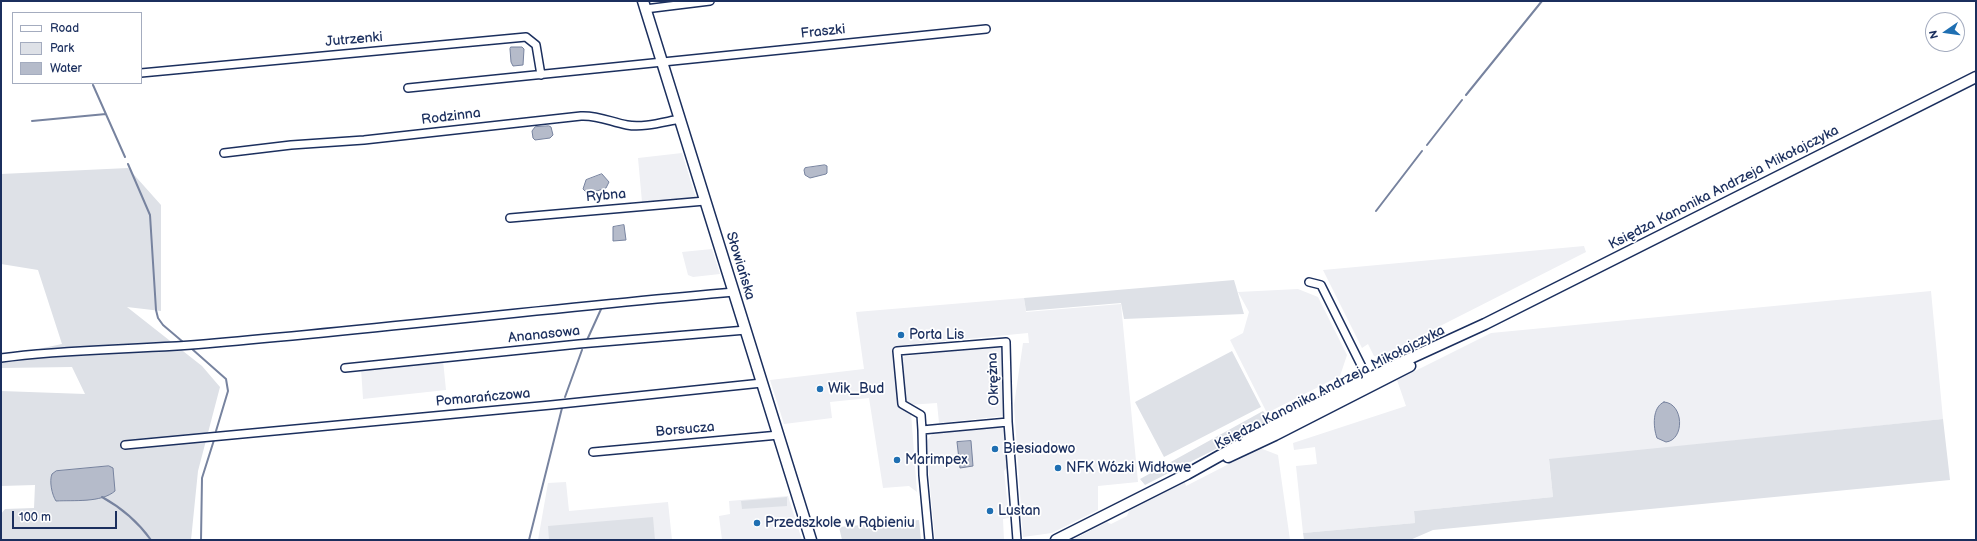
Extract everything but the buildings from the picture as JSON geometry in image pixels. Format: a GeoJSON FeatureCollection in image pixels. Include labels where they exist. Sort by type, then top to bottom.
{"type":"FeatureCollection","features":[{"type":"Feature","properties":{"kind":"main road","name":"Słowiańska"},"geometry":{"type":"LineString","coordinates":[[644,5],[811,540]]}},
{"type":"Feature","properties":{"kind":"main road","name":"Księdza Kanonika Andrzeja Mikołajczyka"},"geometry":{"type":"LineString","coordinates":[[1056,540],[1976,77]]}},
{"type":"Feature","properties":{"kind":"street"},"geometry":{"type":"LineString","coordinates":[[644,5],[710,1]]}},
{"type":"Feature","properties":{"kind":"street","name":"Fraszki"},"geometry":{"type":"LineString","coordinates":[[662,62],[986,29]]}},
{"type":"Feature","properties":{"kind":"street","name":"Jutrzenki"},"geometry":{"type":"LineString","coordinates":[[142,73],[526,37],[536,46],[541,75]]}},
{"type":"Feature","properties":{"kind":"street"},"geometry":{"type":"LineString","coordinates":[[408,88],[662,62]]}},
{"type":"Feature","properties":{"kind":"street","name":"Rodzinna"},"geometry":{"type":"LineString","coordinates":[[224,153],[291,145],[364,140],[581,116],[596,116],[627,125],[636,126],[680,119]]}},
{"type":"Feature","properties":{"kind":"street","name":"Rybna"},"geometry":{"type":"LineString","coordinates":[[510,218],[705,201]]}},
{"type":"Feature","properties":{"kind":"street"},"geometry":{"type":"LineString","coordinates":[[1309,282],[1320,285],[1370,382]]}},
{"type":"Feature","properties":{"kind":"street"},"geometry":{"type":"LineString","coordinates":[[1,358],[50,351],[116,350],[213,344],[734,292]]}},
{"type":"Feature","properties":{"kind":"street","name":"Ananasowa"},"geometry":{"type":"LineString","coordinates":[[345,368],[579,344],[746,330]]}},
{"type":"Feature","properties":{"kind":"street","name":"Okrężna"},"geometry":{"type":"LineString","coordinates":[[929,540],[923,475],[921,415],[902,404],[897,351],[1006,342],[1008,422],[1017,540]]}},
{"type":"Feature","properties":{"kind":"street","name":"Pomarańczowa"},"geometry":{"type":"LineString","coordinates":[[125,445],[543,406],[762,383]]}},
{"type":"Feature","properties":{"kind":"street","name":"Okrężna"},"geometry":{"type":"LineString","coordinates":[[922,430],[1008,422]]}},
{"type":"Feature","properties":{"kind":"street","name":"Borsucza"},"geometry":{"type":"LineString","coordinates":[[593,452],[778,435]]}},
{"type":"Feature","properties":{"kind":"shaded area"},"geometry":{"type":"Polygon","coordinates":[[[682,153],[696,198],[642,202],[638,158],[682,153]]]}},
{"type":"Feature","properties":{"kind":"shaded area"},"geometry":{"type":"Polygon","coordinates":[[[1584,246],[1586,252],[1379,357],[1374,356],[1368,344],[1362,348],[1323,270],[1584,246]]]}},
{"type":"Feature","properties":{"kind":"shaded area"},"geometry":{"type":"Polygon","coordinates":[[[712,249],[720,274],[693,277],[688,275],[682,252],[712,249]]]}},
{"type":"Feature","properties":{"kind":"shaded area"},"geometry":{"type":"Polygon","coordinates":[[[1298,289],[1318,297],[1347,355],[1340,376],[1267,413],[1230,340],[1243,333],[1249,312],[1238,292],[1298,289]]]}},
{"type":"Feature","properties":{"kind":"shaded area"},"geometry":{"type":"Polygon","coordinates":[[[1931,291],[1943,419],[1549,460],[1553,497],[1414,511],[1415,523],[1303,533],[1296,466],[1317,464],[1315,447],[1294,450],[1293,443],[1406,406],[1397,380],[1491,333],[1931,291]]]}},
{"type":"Feature","properties":{"kind":"shaded area"},"geometry":{"type":"Polygon","coordinates":[[[1024,298],[1026,312],[1121,304],[1138,482],[1098,486],[1098,510],[1052,533],[1023,537],[1014,405],[1023,343],[1029,343],[1028,333],[894,346],[898,406],[911,413],[917,492],[909,486],[883,488],[869,398],[830,402],[832,418],[784,424],[770,380],[864,369],[856,312],[1024,298]]]}},
{"type":"Feature","properties":{"kind":"shaded area"},"geometry":{"type":"Polygon","coordinates":[[[998,347],[1003,349],[1005,369],[1002,373],[1004,416],[939,423],[937,403],[908,405],[905,402],[901,359],[905,356],[998,347]]]}},
{"type":"Feature","properties":{"kind":"shaded area"},"geometry":{"type":"Polygon","coordinates":[[[443,360],[446,390],[363,399],[361,368],[443,360]]]}},
{"type":"Feature","properties":{"kind":"shaded area"},"geometry":{"type":"Polygon","coordinates":[[[1001,427],[1005,432],[1007,467],[1004,471],[1009,518],[1003,519],[1004,540],[935,540],[926,442],[933,433],[1001,427]]]}},
{"type":"Feature","properties":{"kind":"shaded area"},"geometry":{"type":"Polygon","coordinates":[[[1260,448],[1278,455],[1290,540],[1072,540],[1107,522],[1111,524],[1127,516],[1129,511],[1185,482],[1186,486],[1260,448]]]}},
{"type":"Feature","properties":{"kind":"shaded area"},"geometry":{"type":"Polygon","coordinates":[[[566,482],[569,511],[668,502],[672,540],[538,540],[548,483],[566,482]]]}},
{"type":"Feature","properties":{"kind":"shaded area"},"geometry":{"type":"Polygon","coordinates":[[[788,496],[802,540],[722,540],[719,516],[730,514],[729,501],[788,496]]]}},
{"type":"Feature","properties":{"kind":"green space"},"geometry":{"type":"Polygon","coordinates":[[[128,168],[161,205],[161,311],[127,307],[202,366],[220,387],[198,471],[191,540],[1,540],[1,514],[5,509],[34,508],[35,485],[1,486],[1,391],[85,394],[72,367],[1,368],[1,357],[62,344],[38,270],[1,264],[1,174],[128,168]]]}},
{"type":"Feature","properties":{"kind":"green space"},"geometry":{"type":"Polygon","coordinates":[[[1234,280],[1244,314],[1124,319],[1121,303],[1026,311],[1024,298],[1234,280]]]}},
{"type":"Feature","properties":{"kind":"green space"},"geometry":{"type":"Polygon","coordinates":[[[1232,351],[1261,407],[1164,457],[1135,402],[1232,351]]]}},
{"type":"Feature","properties":{"kind":"green space"},"geometry":{"type":"Polygon","coordinates":[[[1263,411],[1271,421],[1145,485],[1140,479],[1263,411]]]}},
{"type":"Feature","properties":{"kind":"green space"},"geometry":{"type":"Polygon","coordinates":[[[1943,419],[1950,480],[1433,530],[1410,540],[1304,540],[1303,533],[1415,523],[1414,511],[1553,497],[1549,459],[1943,419]]]}},
{"type":"Feature","properties":{"kind":"green space"},"geometry":{"type":"Polygon","coordinates":[[[787,497],[787,506],[742,509],[741,501],[787,497]]]}},
{"type":"Feature","properties":{"kind":"green space"},"geometry":{"type":"Polygon","coordinates":[[[653,517],[655,540],[549,540],[548,526],[653,517]]]}},
{"type":"Feature","properties":{"kind":"green space"},"geometry":{"type":"Polygon","coordinates":[[[919,520],[921,540],[842,540],[839,527],[919,520]]]}},
{"type":"Feature","properties":{"kind":"water"},"geometry":{"type":"Polygon","coordinates":[[[511,47],[522,47],[524,49],[523,65],[513,66],[511,62],[511,47]]]}},
{"type":"Feature","properties":{"kind":"water"},"geometry":{"type":"Polygon","coordinates":[[[535,127],[551,127],[553,135],[550,138],[535,140],[533,138],[532,131],[535,127]]]}},
{"type":"Feature","properties":{"kind":"water"},"geometry":{"type":"Polygon","coordinates":[[[827,166],[826,174],[810,178],[805,175],[805,168],[827,166]]]}},
{"type":"Feature","properties":{"kind":"water"},"geometry":{"type":"Polygon","coordinates":[[[602,174],[609,182],[606,188],[588,194],[583,189],[586,180],[602,174]]]}},
{"type":"Feature","properties":{"kind":"water"},"geometry":{"type":"Polygon","coordinates":[[[624,225],[626,240],[613,241],[613,227],[624,225]]]}},
{"type":"Feature","properties":{"kind":"water"},"geometry":{"type":"Polygon","coordinates":[[[1664,402],[1671,404],[1675,408],[1680,422],[1677,435],[1672,440],[1666,442],[1657,438],[1654,423],[1657,408],[1664,402]]]}},
{"type":"Feature","properties":{"kind":"water"},"geometry":{"type":"Polygon","coordinates":[[[971,441],[973,466],[960,468],[957,442],[971,441]]]}},
{"type":"Feature","properties":{"kind":"water"},"geometry":{"type":"Polygon","coordinates":[[[109,466],[113,468],[115,491],[109,495],[79,501],[56,501],[52,492],[51,480],[52,474],[56,471],[109,466]]]}},
{"type":"Feature","properties":{"kind":"waterway"},"geometry":{"type":"LineString","coordinates":[[1466,95],[1542,1]]}},
{"type":"Feature","properties":{"kind":"waterway"},"geometry":{"type":"LineString","coordinates":[[93,85],[125,157]]}},
{"type":"Feature","properties":{"kind":"waterway"},"geometry":{"type":"LineString","coordinates":[[1427,145],[1462,100]]}},
{"type":"Feature","properties":{"kind":"waterway"},"geometry":{"type":"LineString","coordinates":[[32,121],[106,114]]}},
{"type":"Feature","properties":{"kind":"waterway"},"geometry":{"type":"LineString","coordinates":[[1376,211],[1422,151]]}},
{"type":"Feature","properties":{"kind":"waterway"},"geometry":{"type":"LineString","coordinates":[[128,164],[150,215],[156,310],[158,318],[163,325],[183,342]]}},
{"type":"Feature","properties":{"kind":"waterway"},"geometry":{"type":"LineString","coordinates":[[587,340],[602,307]]}},
{"type":"Feature","properties":{"kind":"waterway"},"geometry":{"type":"LineString","coordinates":[[192,349],[226,379],[228,391],[216,431]]}},
{"type":"Feature","properties":{"kind":"waterway"},"geometry":{"type":"LineString","coordinates":[[565,397],[582,350]]}},
{"type":"Feature","properties":{"kind":"waterway"},"geometry":{"type":"LineString","coordinates":[[529,540],[562,408]]}},
{"type":"Feature","properties":{"kind":"waterway"},"geometry":{"type":"LineString","coordinates":[[201,540],[202,478],[214,440]]}},
{"type":"Feature","properties":{"kind":"waterway"},"geometry":{"type":"LineString","coordinates":[[102,497],[129,516],[141,527],[151,540]]}},
{"type":"Feature","properties":{"kind":"place","name":"Porta Lis"},"geometry":{"type":"Point","coordinates":[901,335]}},
{"type":"Feature","properties":{"kind":"place","name":"Wik_Bud"},"geometry":{"type":"Point","coordinates":[820,389]}},
{"type":"Feature","properties":{"kind":"place","name":"Biesiadowo"},"geometry":{"type":"Point","coordinates":[995,449]}},
{"type":"Feature","properties":{"kind":"place","name":"Marimpex"},"geometry":{"type":"Point","coordinates":[897,460]}},
{"type":"Feature","properties":{"kind":"place","name":"NFK Wózki Widłowe"},"geometry":{"type":"Point","coordinates":[1058,468]}},
{"type":"Feature","properties":{"kind":"place","name":"Lustan"},"geometry":{"type":"Point","coordinates":[990,511]}},
{"type":"Feature","properties":{"kind":"place","name":"Przedszkole w Rąbieniu"},"geometry":{"type":"Point","coordinates":[757,523]}}]}
